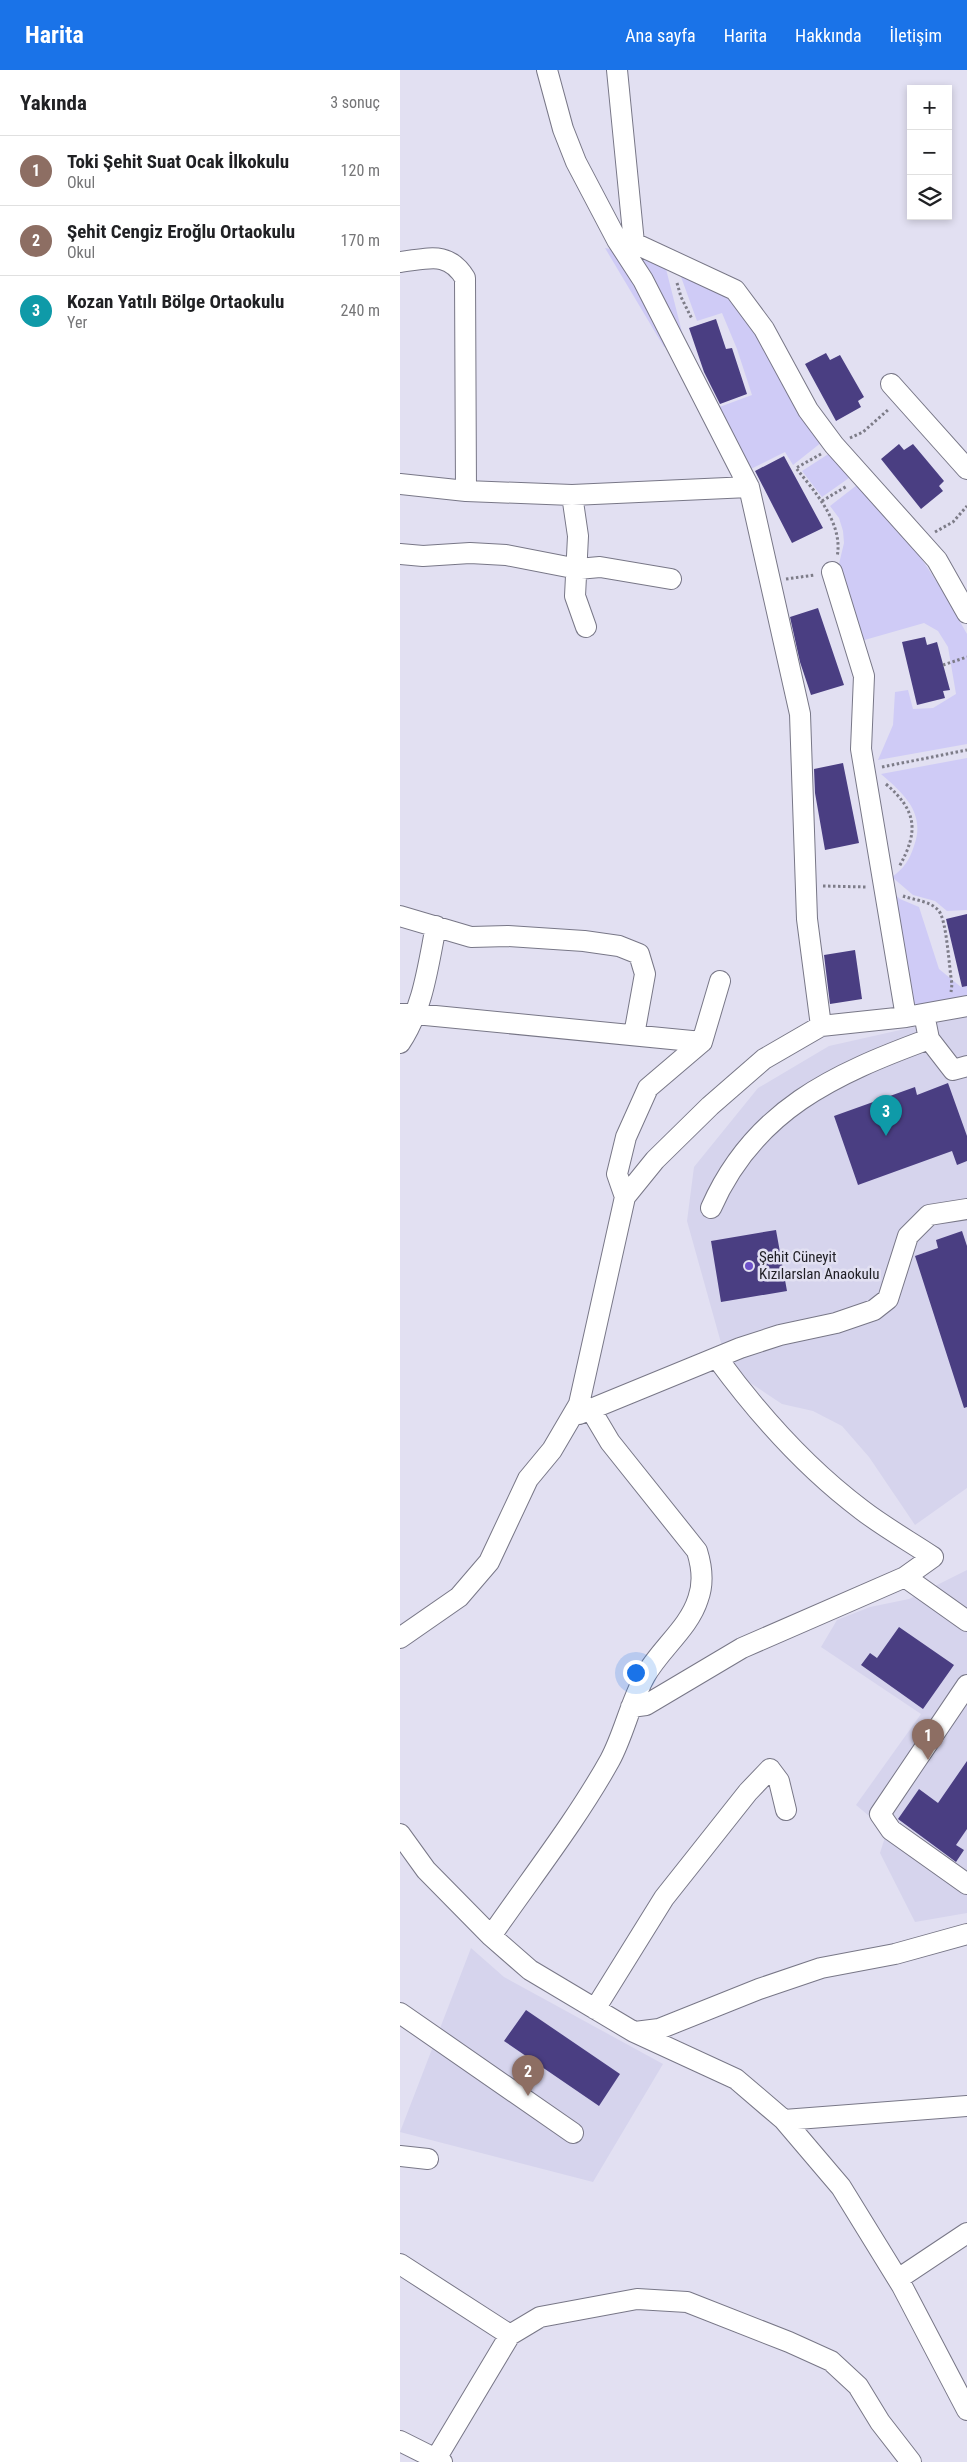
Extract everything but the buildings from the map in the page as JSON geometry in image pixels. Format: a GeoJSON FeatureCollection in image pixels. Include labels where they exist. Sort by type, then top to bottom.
{"type":"FeatureCollection","features":[{"type":"Feature","properties":{"kind":"street"},"geometry":{"type":"LineString","coordinates":[[547,70],[563,129],[576,162],[626,242],[643,280],[749,487],[800,714],[807,919],[821,1026]]}},
{"type":"Feature","properties":{"kind":"street"},"geometry":{"type":"LineString","coordinates":[[617,70],[626,242]]}},
{"type":"Feature","properties":{"kind":"street"},"geometry":{"type":"LineString","coordinates":[[626,242],[672,260],[735,290],[764,329],[808,410],[834,445],[937,560],[967,613]]}},
{"type":"Feature","properties":{"kind":"street"},"geometry":{"type":"LineString","coordinates":[[400,262],[445,258],[458,267],[464,278],[466,491]]}},
{"type":"Feature","properties":{"kind":"street"},"geometry":{"type":"LineString","coordinates":[[897,391],[967,470]]}},
{"type":"Feature","properties":{"kind":"street"},"geometry":{"type":"LineString","coordinates":[[400,484],[466,491],[572,495],[749,487]]}},
{"type":"Feature","properties":{"kind":"street"},"geometry":{"type":"LineString","coordinates":[[572,495],[578,536],[578,569],[575,596],[586,627]]}},
{"type":"Feature","properties":{"kind":"street"},"geometry":{"type":"LineString","coordinates":[[400,554],[423,556],[470,553],[506,555],[578,569],[600,567],[671,579]]}},
{"type":"Feature","properties":{"kind":"street"},"geometry":{"type":"LineString","coordinates":[[832,572],[864,676],[861,749],[864,770],[883,879],[915,1015],[929,1039],[953,1070],[967,1066]]}},
{"type":"Feature","properties":{"kind":"street"},"geometry":{"type":"LineString","coordinates":[[400,916],[471,937],[508,936],[584,941],[619,946],[639,954],[645,974],[634,1035]]}},
{"type":"Feature","properties":{"kind":"street"},"geometry":{"type":"LineString","coordinates":[[400,1043],[409,1030],[407,1014],[422,995],[436,926]]}},
{"type":"Feature","properties":{"kind":"street"},"geometry":{"type":"LineString","coordinates":[[626,1197],[617,1174],[626,1137],[648,1088],[702,1042],[720,981]]}},
{"type":"Feature","properties":{"kind":"street"},"geometry":{"type":"LineString","coordinates":[[400,1638],[459,1597],[489,1562],[528,1479],[552,1450],[579,1404],[626,1197],[655,1160],[710,1106],[764,1059],[821,1026],[915,1015],[967,1006]]}},
{"type":"Feature","properties":{"kind":"street"},"geometry":{"type":"LineString","coordinates":[[407,1014],[702,1042]]}},
{"type":"Feature","properties":{"kind":"street"},"geometry":{"type":"LineString","coordinates":[[712,1208],[720,1190],[749,1147],[775,1118],[808,1093],[856,1066],[929,1039]]}},
{"type":"Feature","properties":{"kind":"street"},"geometry":{"type":"LineString","coordinates":[[571,1418],[740,1348],[780,1335],[836,1323],[874,1310],[888,1300],[908,1236],[929,1214],[967,1208]]}},
{"type":"Feature","properties":{"kind":"street"},"geometry":{"type":"LineString","coordinates":[[630,1707],[646,1705],[742,1648],[905,1577],[932,1557],[862,1510],[826,1480],[752,1406],[717,1358]]}},
{"type":"Feature","properties":{"kind":"street"},"geometry":{"type":"LineString","coordinates":[[491,1936],[583,1804],[611,1758],[630,1707],[653,1662],[689,1620],[701,1587],[700,1563],[697,1551],[610,1442],[591,1410]]}},
{"type":"Feature","properties":{"kind":"street"},"geometry":{"type":"LineString","coordinates":[[905,1577],[967,1621]]}},
{"type":"Feature","properties":{"kind":"street"},"geometry":{"type":"LineString","coordinates":[[967,1685],[880,1814],[891,1830],[967,1884]]}},
{"type":"Feature","properties":{"kind":"street"},"geometry":{"type":"LineString","coordinates":[[596,2009],[664,1898],[748,1792],[770,1769],[779,1781],[786,1810]]}},
{"type":"Feature","properties":{"kind":"street"},"geometry":{"type":"LineString","coordinates":[[400,1834],[426,1870],[491,1936],[530,1970],[634,2032],[736,2079],[784,2120],[841,2188],[898,2279],[967,2410]]}},
{"type":"Feature","properties":{"kind":"street"},"geometry":{"type":"LineString","coordinates":[[634,2032],[659,2029],[759,1989],[821,1968],[895,1954],[967,1934]]}},
{"type":"Feature","properties":{"kind":"street"},"geometry":{"type":"LineString","coordinates":[[400,2013],[573,2133]]}},
{"type":"Feature","properties":{"kind":"street"},"geometry":{"type":"LineString","coordinates":[[784,2120],[967,2106]]}},
{"type":"Feature","properties":{"kind":"street"},"geometry":{"type":"LineString","coordinates":[[400,2156],[428,2160]]}},
{"type":"Feature","properties":{"kind":"street"},"geometry":{"type":"LineString","coordinates":[[898,2279],[967,2233]]}},
{"type":"Feature","properties":{"kind":"street"},"geometry":{"type":"LineString","coordinates":[[400,2264],[510,2335]]}},
{"type":"Feature","properties":{"kind":"street"},"geometry":{"type":"LineString","coordinates":[[400,2440],[437,2461],[510,2335],[540,2317],[637,2299],[688,2302],[789,2342],[831,2361],[858,2386],[880,2422],[911,2462]]}},
{"type":"Feature","properties":{"kind":"path"},"geometry":{"type":"LineString","coordinates":[[672,260],[681,297],[692,319]]}},
{"type":"Feature","properties":{"kind":"path"},"geometry":{"type":"LineString","coordinates":[[770,582],[832,572],[838,554],[837,535],[822,502],[796,468],[834,445],[863,432],[897,391]]}},
{"type":"Feature","properties":{"kind":"path"},"geometry":{"type":"LineString","coordinates":[[822,502],[862,476]]}},
{"type":"Feature","properties":{"kind":"path"},"geometry":{"type":"LineString","coordinates":[[919,541],[953,522],[967,506]]}},
{"type":"Feature","properties":{"kind":"path"},"geometry":{"type":"LineString","coordinates":[[943,665],[967,657]]}},
{"type":"Feature","properties":{"kind":"path"},"geometry":{"type":"LineString","coordinates":[[864,770],[967,750]]}},
{"type":"Feature","properties":{"kind":"path"},"geometry":{"type":"LineString","coordinates":[[883,879],[904,896],[925,902],[939,911],[945,929],[952,984],[948,1010]]}},
{"type":"Feature","properties":{"kind":"shaded area"},"geometry":{"type":"Polygon","coordinates":[[[605,248],[628,252],[665,265],[685,344],[664,347],[605,248]]]}},
{"type":"Feature","properties":{"kind":"shaded area"},"geometry":{"type":"Polygon","coordinates":[[[680,274],[708,285],[736,303],[822,442],[793,465],[785,452],[745,472],[706,412],[752,395],[737,349],[722,313],[697,321],[680,274]]]}},
{"type":"Feature","properties":{"kind":"shaded area"},"geometry":{"type":"Polygon","coordinates":[[[830,453],[849,478],[822,497],[802,471],[830,453]]]}},
{"type":"Feature","properties":{"kind":"shaded area"},"geometry":{"type":"Polygon","coordinates":[[[857,485],[912,544],[942,590],[967,634],[967,744],[878,760],[893,725],[895,692],[908,690],[913,709],[933,708],[956,694],[948,647],[938,631],[924,623],[861,641],[838,568],[844,543],[843,531],[839,518],[830,506],[857,485]]]}},
{"type":"Feature","properties":{"kind":"shaded area"},"geometry":{"type":"Polygon","coordinates":[[[967,758],[967,910],[947,911],[935,901],[913,895],[892,877],[906,864],[910,856],[917,834],[917,824],[911,805],[898,789],[881,774],[967,758]]]}},
{"type":"Feature","properties":{"kind":"shaded area"},"geometry":{"type":"Polygon","coordinates":[[[891,891],[900,899],[919,907],[939,969],[961,987],[967,985],[967,998],[941,1006],[912,1004],[891,891]]]}},
{"type":"Feature","properties":{"kind":"shaded area"},"geometry":{"type":"Polygon","coordinates":[[[967,1015],[967,1488],[915,1525],[869,1457],[842,1426],[813,1411],[782,1404],[728,1368],[687,1221],[694,1167],[758,1088],[829,1046],[967,1015]]]}},
{"type":"Feature","properties":{"kind":"shaded area"},"geometry":{"type":"Polygon","coordinates":[[[967,1570],[967,1913],[915,1922],[880,1853],[887,1831],[856,1805],[921,1714],[821,1647],[837,1620],[870,1607],[909,1599],[967,1570]]]}},
{"type":"Feature","properties":{"kind":"shaded area"},"geometry":{"type":"Polygon","coordinates":[[[471,1948],[504,1977],[663,2064],[593,2182],[400,2132],[471,1948]]]}},
{"type":"Feature","properties":{"kind":"place","name":"Kozan Yatılı Bölge Ortaokulu"},"geometry":{"type":"Point","coordinates":[886,1136]}},
{"type":"Feature","properties":{"kind":"place","name":"Şehit Cüneyit Kızılarslan Anaokulu"},"geometry":{"type":"Point","coordinates":[749,1266]}},
{"type":"Feature","properties":{"kind":"place","name":"Toki Şehit Suat Ocak İlkokulu"},"geometry":{"type":"Point","coordinates":[928,1760]}},
{"type":"Feature","properties":{"kind":"place","name":"Şehit Cengiz Eroğlu Ortaokulu"},"geometry":{"type":"Point","coordinates":[528,2096]}}]}
